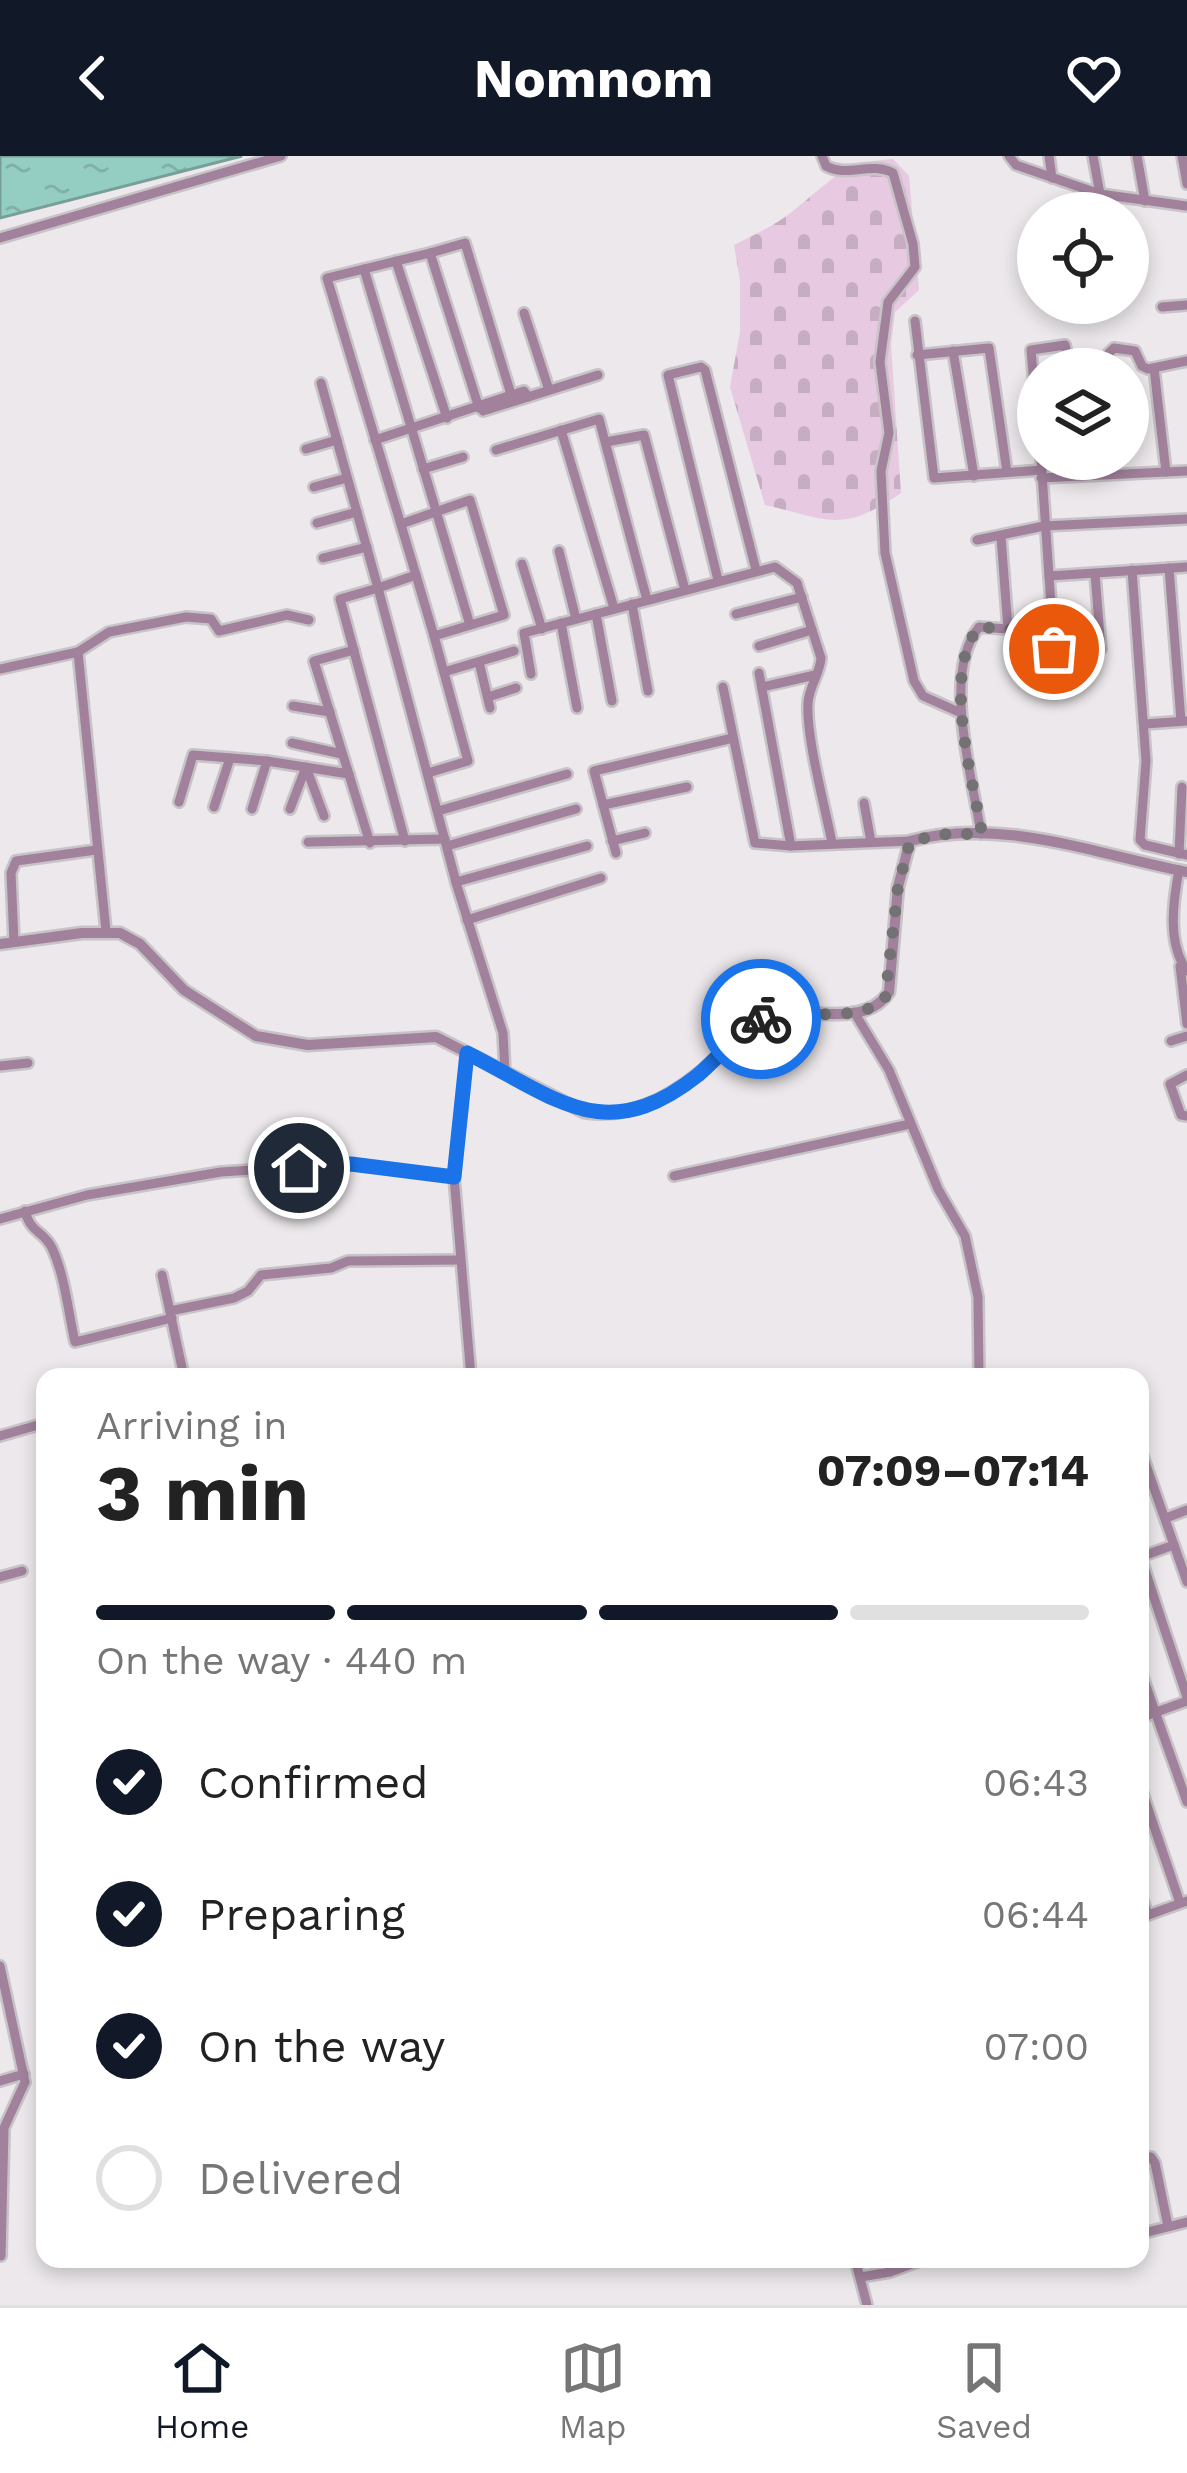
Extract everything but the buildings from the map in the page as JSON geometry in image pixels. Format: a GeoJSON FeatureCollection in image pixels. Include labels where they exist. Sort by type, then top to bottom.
{"type":"FeatureCollection","features":[{"type":"Feature","properties":{"kind":"street"},"geometry":{"type":"LineString","coordinates":[[0,238],[281,156]]}},
{"type":"Feature","properties":{"kind":"street"},"geometry":{"type":"LineString","coordinates":[[822,156],[826,166],[841,172],[884,168],[893,173],[913,244],[915,267],[888,302],[880,362],[889,433],[881,471],[885,553],[914,681],[923,696],[961,712]]}},
{"type":"Feature","properties":{"kind":"street"},"geometry":{"type":"LineString","coordinates":[[1009,156],[1016,165],[1094,192]]}},
{"type":"Feature","properties":{"kind":"street"},"geometry":{"type":"LineString","coordinates":[[1048,156],[1052,178]]}},
{"type":"Feature","properties":{"kind":"street"},"geometry":{"type":"LineString","coordinates":[[1093,156],[1100,192]]}},
{"type":"Feature","properties":{"kind":"street"},"geometry":{"type":"LineString","coordinates":[[1137,156],[1143,192]]}},
{"type":"Feature","properties":{"kind":"street"},"geometry":{"type":"LineString","coordinates":[[1182,156],[1187,184]]}},
{"type":"Feature","properties":{"kind":"street"},"geometry":{"type":"LineString","coordinates":[[1149,201],[1187,206]]}},
{"type":"Feature","properties":{"kind":"street"},"geometry":{"type":"LineString","coordinates":[[428,773],[468,761],[327,278],[465,244],[513,398]]}},
{"type":"Feature","properties":{"kind":"street"},"geometry":{"type":"LineString","coordinates":[[430,253],[479,408]]}},
{"type":"Feature","properties":{"kind":"street"},"geometry":{"type":"LineString","coordinates":[[396,261],[447,418]]}},
{"type":"Feature","properties":{"kind":"street"},"geometry":{"type":"LineString","coordinates":[[364,269],[470,625]]}},
{"type":"Feature","properties":{"kind":"street"},"geometry":{"type":"LineString","coordinates":[[1162,307],[1187,305]]}},
{"type":"Feature","properties":{"kind":"street"},"geometry":{"type":"LineString","coordinates":[[524,313],[549,390]]}},
{"type":"Feature","properties":{"kind":"street"},"geometry":{"type":"LineString","coordinates":[[915,321],[934,478],[1017,471]]}},
{"type":"Feature","properties":{"kind":"street"},"geometry":{"type":"LineString","coordinates":[[917,355],[987,348],[991,353],[1007,472]]}},
{"type":"Feature","properties":{"kind":"street"},"geometry":{"type":"LineString","coordinates":[[952,351],[974,476]]}},
{"type":"Feature","properties":{"kind":"street"},"geometry":{"type":"LineString","coordinates":[[1149,367],[1187,361]]}},
{"type":"Feature","properties":{"kind":"street"},"geometry":{"type":"LineString","coordinates":[[718,580],[668,375],[700,367],[705,370],[756,570]]}},
{"type":"Feature","properties":{"kind":"street"},"geometry":{"type":"LineString","coordinates":[[1154,368],[1166,472]]}},
{"type":"Feature","properties":{"kind":"street"},"geometry":{"type":"LineString","coordinates":[[375,440],[524,391],[528,397],[598,375]]}},
{"type":"Feature","properties":{"kind":"street"},"geometry":{"type":"LineString","coordinates":[[321,383],[456,882],[505,1040],[505,1072]]}},
{"type":"Feature","properties":{"kind":"street"},"geometry":{"type":"LineString","coordinates":[[496,450],[598,418],[647,600]]}},
{"type":"Feature","properties":{"kind":"street"},"geometry":{"type":"LineString","coordinates":[[561,430],[614,608]]}},
{"type":"Feature","properties":{"kind":"street"},"geometry":{"type":"LineString","coordinates":[[606,442],[644,435],[685,590]]}},
{"type":"Feature","properties":{"kind":"street"},"geometry":{"type":"LineString","coordinates":[[306,448],[337,440]]}},
{"type":"Feature","properties":{"kind":"street"},"geometry":{"type":"LineString","coordinates":[[423,469],[463,458]]}},
{"type":"Feature","properties":{"kind":"street"},"geometry":{"type":"LineString","coordinates":[[1149,473],[1187,471]]}},
{"type":"Feature","properties":{"kind":"street"},"geometry":{"type":"LineString","coordinates":[[314,487],[347,478]]}},
{"type":"Feature","properties":{"kind":"street"},"geometry":{"type":"LineString","coordinates":[[1042,480],[1054,649]]}},
{"type":"Feature","properties":{"kind":"street"},"geometry":{"type":"LineString","coordinates":[[401,524],[470,500],[504,615],[434,636]]}},
{"type":"Feature","properties":{"kind":"street"},"geometry":{"type":"LineString","coordinates":[[316,523],[357,512]]}},
{"type":"Feature","properties":{"kind":"street"},"geometry":{"type":"LineString","coordinates":[[977,540],[1044,526],[1187,518]]}},
{"type":"Feature","properties":{"kind":"street"},"geometry":{"type":"LineString","coordinates":[[1001,537],[1008,629]]}},
{"type":"Feature","properties":{"kind":"street"},"geometry":{"type":"LineString","coordinates":[[323,558],[367,547]]}},
{"type":"Feature","properties":{"kind":"street"},"geometry":{"type":"LineString","coordinates":[[559,551],[576,619]]}},
{"type":"Feature","properties":{"kind":"street"},"geometry":{"type":"LineString","coordinates":[[522,564],[542,628]]}},
{"type":"Feature","properties":{"kind":"street"},"geometry":{"type":"LineString","coordinates":[[1049,576],[1187,567]]}},
{"type":"Feature","properties":{"kind":"street"},"geometry":{"type":"LineString","coordinates":[[530,674],[524,633],[775,568],[797,583],[822,662],[808,698],[809,717],[832,843]]}},
{"type":"Feature","properties":{"kind":"street"},"geometry":{"type":"LineString","coordinates":[[1144,724],[1184,721],[1169,568]]}},
{"type":"Feature","properties":{"kind":"street"},"geometry":{"type":"LineString","coordinates":[[1132,570],[1146,760],[1140,840],[1144,845],[1183,854],[1182,787]]}},
{"type":"Feature","properties":{"kind":"street"},"geometry":{"type":"LineString","coordinates":[[1095,574],[1101,649]]}},
{"type":"Feature","properties":{"kind":"street"},"geometry":{"type":"LineString","coordinates":[[406,841],[340,599],[416,575]]}},
{"type":"Feature","properties":{"kind":"street"},"geometry":{"type":"LineString","coordinates":[[736,614],[802,597]]}},
{"type":"Feature","properties":{"kind":"street"},"geometry":{"type":"LineString","coordinates":[[632,604],[648,692]]}},
{"type":"Feature","properties":{"kind":"street"},"geometry":{"type":"LineString","coordinates":[[596,614],[612,701]]}},
{"type":"Feature","properties":{"kind":"street"},"geometry":{"type":"LineString","coordinates":[[0,669],[78,652],[109,632],[186,617],[211,619],[219,631],[287,615],[309,620]]}},
{"type":"Feature","properties":{"kind":"street"},"geometry":{"type":"LineString","coordinates":[[560,623],[577,708]]}},
{"type":"Feature","properties":{"kind":"street"},"geometry":{"type":"LineString","coordinates":[[982,834],[961,712],[963,655],[975,630],[1052,632]]}},
{"type":"Feature","properties":{"kind":"street"},"geometry":{"type":"LineString","coordinates":[[759,646],[812,631]]}},
{"type":"Feature","properties":{"kind":"street"},"geometry":{"type":"LineString","coordinates":[[354,650],[314,662],[370,843]]}},
{"type":"Feature","properties":{"kind":"street"},"geometry":{"type":"LineString","coordinates":[[444,672],[514,651]]}},
{"type":"Feature","properties":{"kind":"street"},"geometry":{"type":"LineString","coordinates":[[78,652],[106,932]]}},
{"type":"Feature","properties":{"kind":"street"},"geometry":{"type":"LineString","coordinates":[[479,662],[489,703],[516,688]]}},
{"type":"Feature","properties":{"kind":"street"},"geometry":{"type":"LineString","coordinates":[[759,673],[791,847]]}},
{"type":"Feature","properties":{"kind":"street"},"geometry":{"type":"LineString","coordinates":[[762,687],[815,675]]}},
{"type":"Feature","properties":{"kind":"street"},"geometry":{"type":"LineString","coordinates":[[723,687],[754,843],[791,847],[982,834],[1046,841],[1183,871],[1173,911],[1187,1024]]}},
{"type":"Feature","properties":{"kind":"street"},"geometry":{"type":"LineString","coordinates":[[293,706],[330,712]]}},
{"type":"Feature","properties":{"kind":"street"},"geometry":{"type":"LineString","coordinates":[[645,833],[614,847],[594,771],[733,738]]}},
{"type":"Feature","properties":{"kind":"street"},"geometry":{"type":"LineString","coordinates":[[292,743],[343,754]]}},
{"type":"Feature","properties":{"kind":"street"},"geometry":{"type":"LineString","coordinates":[[179,802],[193,755],[349,774]]}},
{"type":"Feature","properties":{"kind":"street"},"geometry":{"type":"LineString","coordinates":[[214,807],[230,758]]}},
{"type":"Feature","properties":{"kind":"street"},"geometry":{"type":"LineString","coordinates":[[252,809],[268,761]]}},
{"type":"Feature","properties":{"kind":"street"},"geometry":{"type":"LineString","coordinates":[[290,808],[306,767]]}},
{"type":"Feature","properties":{"kind":"street"},"geometry":{"type":"LineString","coordinates":[[306,767],[324,816]]}},
{"type":"Feature","properties":{"kind":"street"},"geometry":{"type":"LineString","coordinates":[[438,811],[567,774]]}},
{"type":"Feature","properties":{"kind":"street"},"geometry":{"type":"LineString","coordinates":[[603,805],[687,787]]}},
{"type":"Feature","properties":{"kind":"street"},"geometry":{"type":"LineString","coordinates":[[297,790],[315,792]]}},
{"type":"Feature","properties":{"kind":"street"},"geometry":{"type":"LineString","coordinates":[[864,803],[871,842]]}},
{"type":"Feature","properties":{"kind":"street"},"geometry":{"type":"LineString","coordinates":[[308,842],[446,843],[576,809]]}},
{"type":"Feature","properties":{"kind":"street"},"geometry":{"type":"LineString","coordinates":[[0,944],[106,932],[130,937],[184,990],[271,1041],[337,1045],[436,1037],[584,1112],[623,1112],[668,1096],[766,1017],[875,1007],[889,992],[898,887],[910,841]]}},
{"type":"Feature","properties":{"kind":"street"},"geometry":{"type":"LineString","coordinates":[[456,882],[587,847]]}},
{"type":"Feature","properties":{"kind":"street"},"geometry":{"type":"LineString","coordinates":[[14,942],[11,873],[16,861],[97,850]]}},
{"type":"Feature","properties":{"kind":"street"},"geometry":{"type":"LineString","coordinates":[[467,920],[601,878]]}},
{"type":"Feature","properties":{"kind":"street"},"geometry":{"type":"LineString","coordinates":[[854,1012],[889,1070],[942,1197],[961,1226],[978,1297],[980,1368]]}},
{"type":"Feature","properties":{"kind":"street"},"geometry":{"type":"LineString","coordinates":[[1171,1041],[1187,1036]]}},
{"type":"Feature","properties":{"kind":"street"},"geometry":{"type":"LineString","coordinates":[[467,1053],[454,1177],[470,1368]]}},
{"type":"Feature","properties":{"kind":"street"},"geometry":{"type":"LineString","coordinates":[[0,1066],[28,1063]]}},
{"type":"Feature","properties":{"kind":"street"},"geometry":{"type":"LineString","coordinates":[[1187,1076],[1170,1084],[1181,1115],[1187,1116]]}},
{"type":"Feature","properties":{"kind":"street"},"geometry":{"type":"LineString","coordinates":[[674,1176],[910,1124]]}},
{"type":"Feature","properties":{"kind":"street"},"geometry":{"type":"LineString","coordinates":[[0,1219],[87,1195],[220,1172],[351,1164],[454,1177]]}},
{"type":"Feature","properties":{"kind":"street"},"geometry":{"type":"LineString","coordinates":[[25,1211],[29,1227],[45,1237],[56,1259],[75,1342],[234,1298],[265,1274],[332,1268],[348,1262],[460,1260]]}},
{"type":"Feature","properties":{"kind":"street"},"geometry":{"type":"LineString","coordinates":[[162,1275],[182,1368]]}},
{"type":"Feature","properties":{"kind":"street"},"geometry":{"type":"LineString","coordinates":[[0,1436],[36,1426]]}},
{"type":"Feature","properties":{"kind":"street"},"geometry":{"type":"LineString","coordinates":[[1149,1472],[1187,1582]]}},
{"type":"Feature","properties":{"kind":"street"},"geometry":{"type":"LineString","coordinates":[[1166,1518],[1187,1510]]}},
{"type":"Feature","properties":{"kind":"street"},"geometry":{"type":"LineString","coordinates":[[1149,1553],[1174,1545]]}},
{"type":"Feature","properties":{"kind":"street"},"geometry":{"type":"LineString","coordinates":[[0,1577],[22,1571]]}},
{"type":"Feature","properties":{"kind":"street"},"geometry":{"type":"LineString","coordinates":[[1149,1583],[1187,1699],[1149,1714]]}},
{"type":"Feature","properties":{"kind":"street"},"geometry":{"type":"LineString","coordinates":[[1149,1695],[1187,1802]]}},
{"type":"Feature","properties":{"kind":"street"},"geometry":{"type":"LineString","coordinates":[[1149,1809],[1184,1902],[1149,1914]]}},
{"type":"Feature","properties":{"kind":"street"},"geometry":{"type":"LineString","coordinates":[[0,1966],[25,2088],[4,2128],[1,2256]]}},
{"type":"Feature","properties":{"kind":"street"},"geometry":{"type":"LineString","coordinates":[[0,2080],[24,2074]]}},
{"type":"Feature","properties":{"kind":"street"},"geometry":{"type":"LineString","coordinates":[[1149,2157],[1155,2163],[1168,2226]]}},
{"type":"Feature","properties":{"kind":"street"},"geometry":{"type":"LineString","coordinates":[[1149,2231],[1187,2222]]}},
{"type":"Feature","properties":{"kind":"street"},"geometry":{"type":"LineString","coordinates":[[858,2268],[867,2305]]}},
{"type":"Feature","properties":{"kind":"street"},"geometry":{"type":"LineString","coordinates":[[860,2277],[892,2268]]}},
{"type":"Feature","properties":{"kind":"green space"},"geometry":{"type":"Polygon","coordinates":[[[893,159],[909,176],[919,290],[895,312],[891,345],[901,493],[849,519],[821,519],[765,505],[730,387],[740,332],[734,245],[779,221],[849,169],[893,159]]]}},
{"type":"Feature","properties":{"kind":"water"},"geometry":{"type":"Polygon","coordinates":[[[0,156],[242,156],[0,218],[0,156]]]}},
{"type":"Feature","properties":{"kind":"way so far"},"geometry":{"type":"LineString","coordinates":[[761,1019],[862,1012],[885,999],[902,860],[910,841],[982,834],[961,712],[963,655],[975,630],[1052,632],[1054,649]]}},
{"type":"Feature","properties":{"kind":"route"},"geometry":{"type":"LineString","coordinates":[[299,1168],[351,1164],[454,1177],[467,1053],[584,1112],[623,1112],[668,1096],[761,1019]]}}]}
